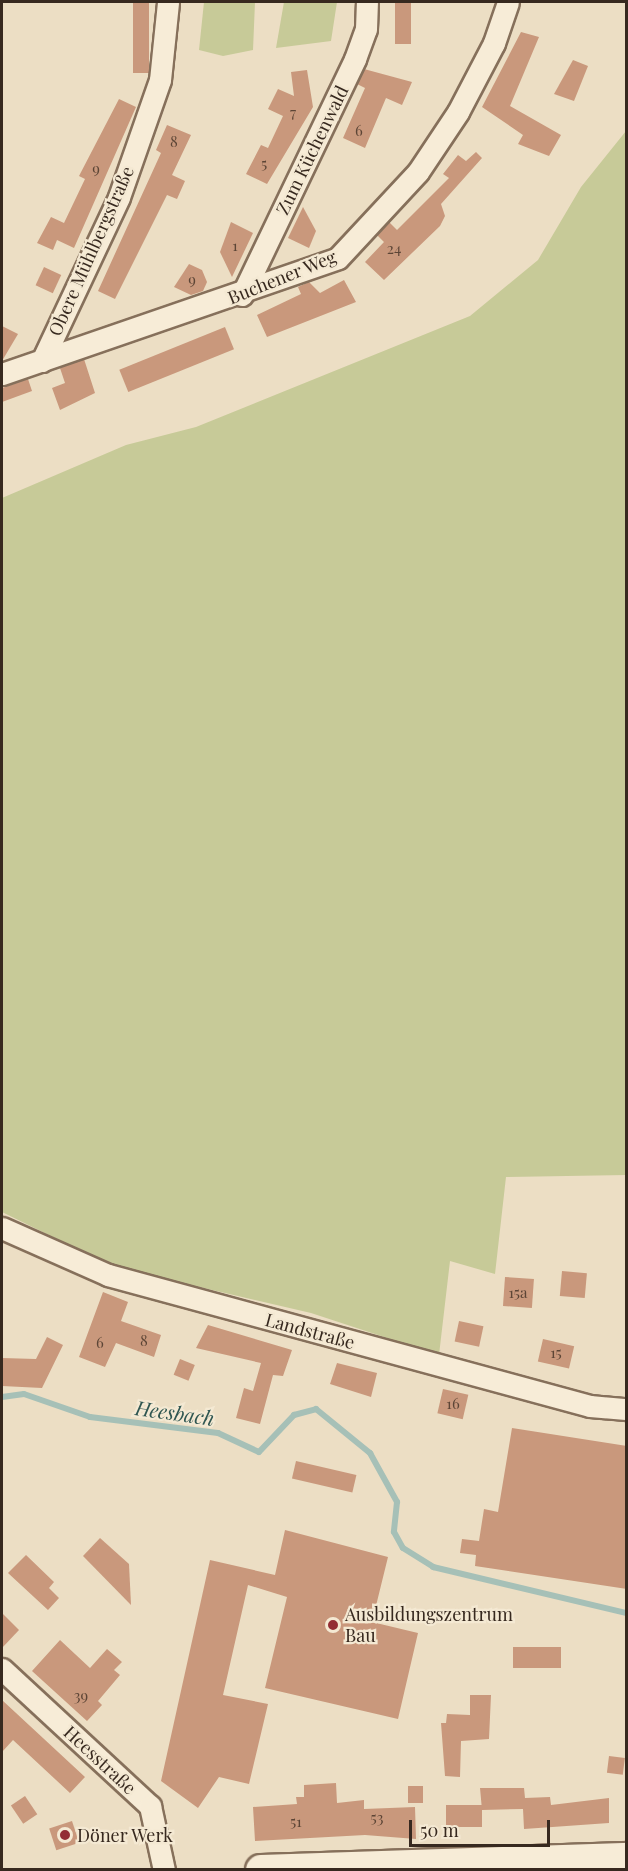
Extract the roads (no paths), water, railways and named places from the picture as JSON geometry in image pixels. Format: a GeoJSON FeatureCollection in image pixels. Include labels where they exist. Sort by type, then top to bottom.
{"type":"FeatureCollection","features":[{"type":"Feature","properties":{"kind":"main road"},"geometry":{"type":"LineString","coordinates":[[261,1869],[459,1867],[627,1858]]}},
{"type":"Feature","properties":{"kind":"street","name":"Obere Mühlbergstraße"},"geometry":{"type":"LineString","coordinates":[[42,361],[119,197],[160,80],[168,2]]}},
{"type":"Feature","properties":{"kind":"street","name":"Zum Küchenwald"},"geometry":{"type":"LineString","coordinates":[[242,295],[355,59],[366,29],[367,2]]}},
{"type":"Feature","properties":{"kind":"street","name":"Buchener Weg"},"geometry":{"type":"LineString","coordinates":[[2,374],[242,295],[338,258],[418,172],[458,112],[494,43],[508,2]]}},
{"type":"Feature","properties":{"kind":"street","name":"Landstraße"},"geometry":{"type":"LineString","coordinates":[[2,1228],[108,1275],[590,1406],[627,1409]]}},
{"type":"Feature","properties":{"kind":"street","name":"Heesstraße"},"geometry":{"type":"LineString","coordinates":[[2,1669],[150,1806],[164,1869]]}},
{"type":"Feature","properties":{"kind":"waterway","name":"Heesbach"},"geometry":{"type":"LineString","coordinates":[[2,1397],[24,1394],[90,1417],[218,1433],[259,1452],[294,1415],[316,1409],[370,1453],[397,1502],[394,1532],[403,1548],[433,1567],[626,1613]]}},
{"type":"Feature","properties":{"kind":"place","name":"Ausbildungszentrum Bau"},"geometry":{"type":"Point","coordinates":[333,1625]}},
{"type":"Feature","properties":{"kind":"place","name":"Döner Werk"},"geometry":{"type":"Point","coordinates":[65,1835]}}]}
